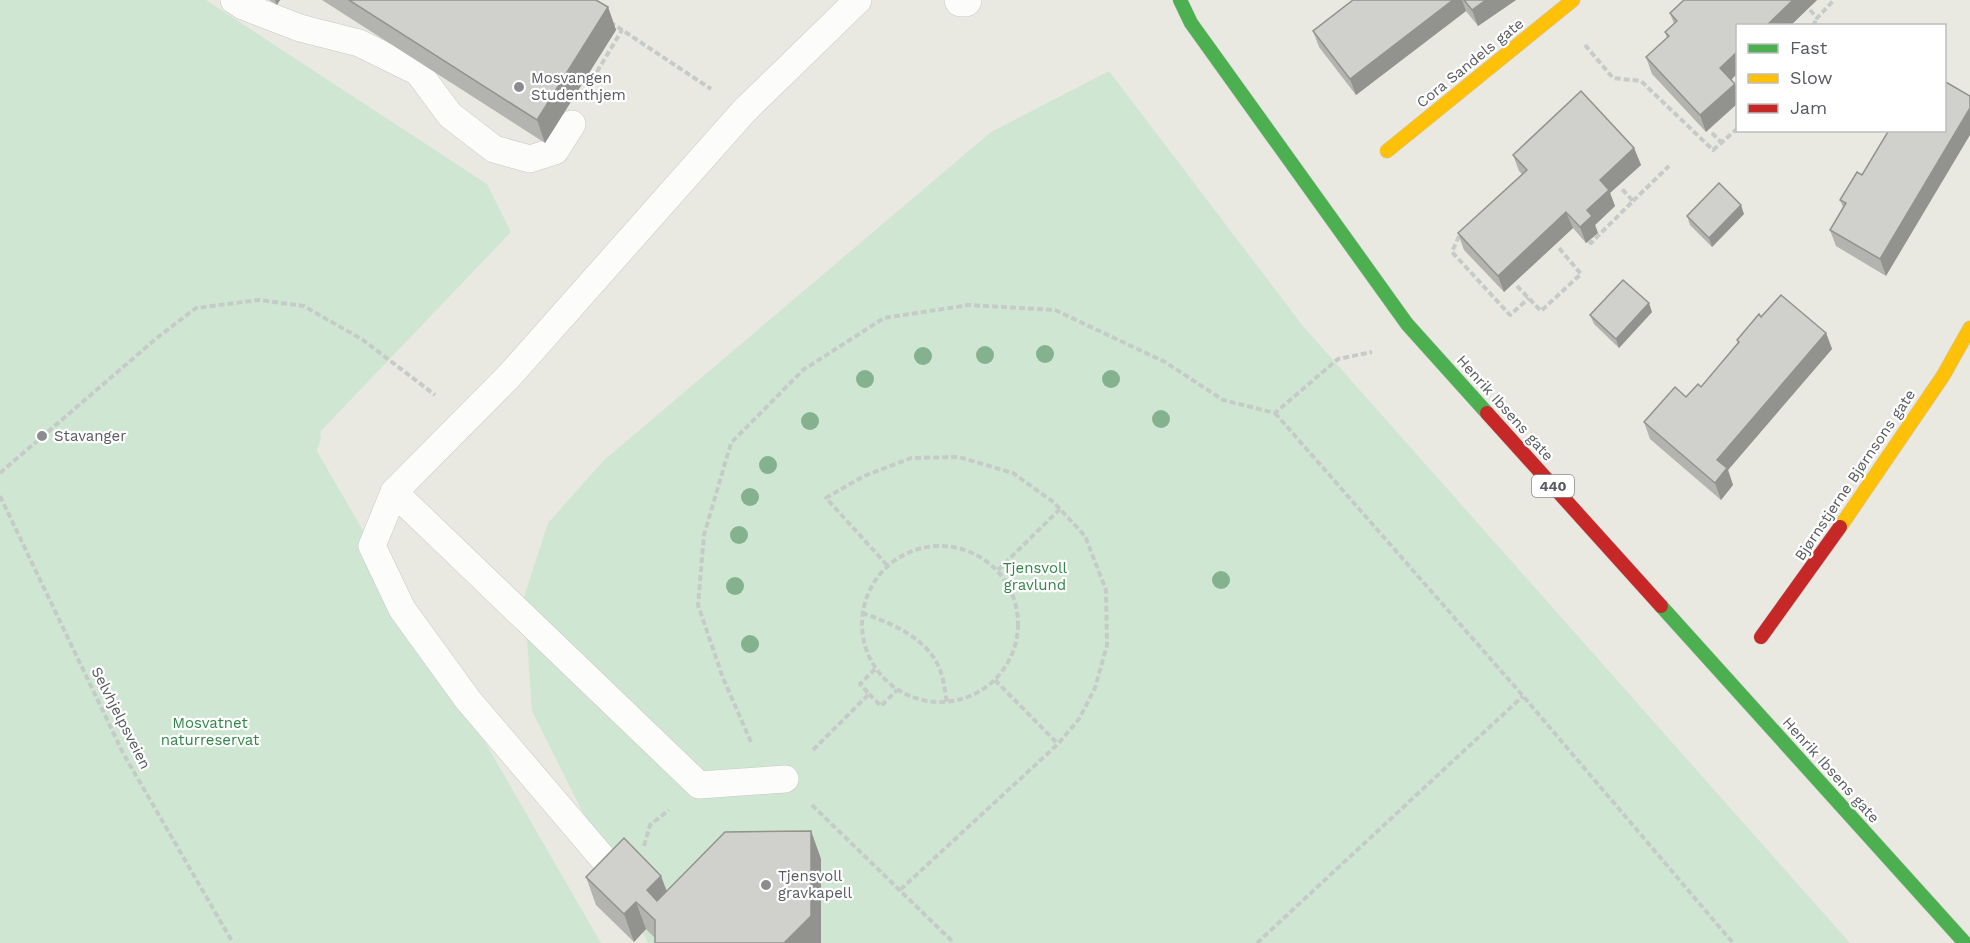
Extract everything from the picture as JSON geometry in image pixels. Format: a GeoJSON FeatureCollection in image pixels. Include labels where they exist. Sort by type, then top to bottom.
{"type":"FeatureCollection","features":[{"type":"Feature","properties":{"kind":"main road","name":"Henrik Ibsens gate"},"geometry":{"type":"LineString","coordinates":[[1180,0],[1191,22],[1407,324],[1965,943]]}},
{"type":"Feature","properties":{"kind":"main road","name":"Cora Sandels gate"},"geometry":{"type":"LineString","coordinates":[[1387,151],[1573,0]]}},
{"type":"Feature","properties":{"kind":"main road","name":"Bjørnstjerne Bjørnsons gate"},"geometry":{"type":"LineString","coordinates":[[1761,638],[1943,376],[1970,328]]}},
{"type":"Feature","properties":{"kind":"lane"},"geometry":{"type":"LineString","coordinates":[[234,0],[243,6],[300,28],[359,43],[418,72],[450,115],[494,149],[530,159],[555,151],[572,124]]}},
{"type":"Feature","properties":{"kind":"lane"},"geometry":{"type":"LineString","coordinates":[[612,868],[468,700],[402,609],[372,546],[394,492],[510,375],[744,111],[858,0]]}},
{"type":"Feature","properties":{"kind":"lane"},"geometry":{"type":"LineString","coordinates":[[394,492],[699,785],[785,778]]}},
{"type":"Feature","properties":{"kind":"path"},"geometry":{"type":"LineString","coordinates":[[1814,24],[1834,0]]}},
{"type":"Feature","properties":{"kind":"path"},"geometry":{"type":"LineString","coordinates":[[1810,10],[1817,18]]}},
{"type":"Feature","properties":{"kind":"path"},"geometry":{"type":"LineString","coordinates":[[603,18],[744,111]]}},
{"type":"Feature","properties":{"kind":"path"},"geometry":{"type":"LineString","coordinates":[[572,124],[582,111],[598,70],[622,30]]}},
{"type":"Feature","properties":{"kind":"path"},"geometry":{"type":"LineString","coordinates":[[1598,61],[1613,78],[1641,81],[1713,150],[1736,129]]}},
{"type":"Feature","properties":{"kind":"path"},"geometry":{"type":"LineString","coordinates":[[1712,133],[1721,142]]}},
{"type":"Feature","properties":{"kind":"path"},"geometry":{"type":"LineString","coordinates":[[1589,241],[1592,243],[1669,166]]}},
{"type":"Feature","properties":{"kind":"path"},"geometry":{"type":"LineString","coordinates":[[1622,189],[1633,201]]}},
{"type":"Feature","properties":{"kind":"path"},"geometry":{"type":"LineString","coordinates":[[1460,236],[1452,252],[1510,315],[1529,298]]}},
{"type":"Feature","properties":{"kind":"path"},"geometry":{"type":"LineString","coordinates":[[1517,286],[1541,311],[1581,274],[1559,248]]}},
{"type":"Feature","properties":{"kind":"path"},"geometry":{"type":"LineString","coordinates":[[0,473],[196,308],[259,300],[304,306],[354,334],[465,418]]}},
{"type":"Feature","properties":{"kind":"path"},"geometry":{"type":"LineString","coordinates":[[954,943],[755,749],[723,678],[698,605],[704,535],[731,443],[803,370],[884,318],[969,306],[1055,310],[1165,362],[1223,400],[1275,412],[1523,696],[1733,943]]}},
{"type":"Feature","properties":{"kind":"path"},"geometry":{"type":"LineString","coordinates":[[1275,412],[1338,359],[1372,352]]}},
{"type":"Feature","properties":{"kind":"path"},"geometry":{"type":"LineString","coordinates":[[887,565],[825,498],[864,476],[911,458],[959,456],[1013,473],[1052,501],[1085,536],[1106,590],[1107,645],[1095,688],[1079,719],[1058,744],[900,890]]}},
{"type":"Feature","properties":{"kind":"path","name":"Selvhjelpsveien"},"geometry":{"type":"LineString","coordinates":[[0,496],[123,753],[233,943]]}},
{"type":"Feature","properties":{"kind":"path"},"geometry":{"type":"LineString","coordinates":[[998,570],[1060,509]]}},
{"type":"Feature","properties":{"kind":"path"},"geometry":{"type":"LineString","coordinates":[[931,545],[956,547],[978,555],[998,570],[1011,591],[1018,622],[1017,638],[1010,661],[995,680],[973,695],[947,703],[912,698],[885,681],[875,669],[866,651],[861,632],[862,613],[870,586],[887,565],[908,552],[931,545]]}},
{"type":"Feature","properties":{"kind":"path"},"geometry":{"type":"LineString","coordinates":[[862,613],[888,622],[924,645],[940,669],[947,703]]}},
{"type":"Feature","properties":{"kind":"path"},"geometry":{"type":"LineString","coordinates":[[875,669],[860,684],[881,706],[897,690]]}},
{"type":"Feature","properties":{"kind":"path"},"geometry":{"type":"LineString","coordinates":[[995,680],[1058,744]]}},
{"type":"Feature","properties":{"kind":"path"},"geometry":{"type":"LineString","coordinates":[[785,778],[869,694]]}},
{"type":"Feature","properties":{"kind":"path"},"geometry":{"type":"LineString","coordinates":[[1257,943],[1523,696]]}},
{"type":"Feature","properties":{"kind":"path"},"geometry":{"type":"LineString","coordinates":[[612,868],[644,850],[650,825],[699,785]]}},
{"type":"Feature","properties":{"kind":"green space","name":"Mosvatnet naturreservat"},"geometry":{"type":"Polygon","coordinates":[[[0,0],[206,0],[487,184],[511,232],[320,432],[321,438],[317,451],[601,943],[0,943],[0,0]]]}},
{"type":"Feature","properties":{"kind":"green space","name":"Tjensvoll gravlund"},"geometry":{"type":"Polygon","coordinates":[[[1109,71],[1303,326],[1850,943],[648,943],[532,711],[524,597],[548,523],[603,461],[991,132],[1109,71]]]}},
{"type":"Feature","properties":{"kind":"building","name":"Mosvangen Studenthjem"},"geometry":{"type":"Polygon","coordinates":[[[349,0],[596,0],[608,7],[537,120],[349,0]]]}},
{"type":"Feature","properties":{"kind":"building"},"geometry":{"type":"Polygon","coordinates":[[[1353,0],[1453,0],[1350,79],[1313,31],[1353,0]]]}},
{"type":"Feature","properties":{"kind":"building"},"geometry":{"type":"Polygon","coordinates":[[[1464,0],[1486,0],[1472,10],[1464,0]]]}},
{"type":"Feature","properties":{"kind":"building"},"geometry":{"type":"Polygon","coordinates":[[[1684,0],[1793,0],[1768,24],[1736,24],[1736,53],[1720,68],[1735,84],[1700,115],[1646,57],[1669,36],[1665,32],[1677,21],[1670,13],[1684,0]]]}},
{"type":"Feature","properties":{"kind":"building"},"geometry":{"type":"Polygon","coordinates":[[[1946,82],[1970,96],[1970,108],[1880,259],[1830,230],[1846,203],[1840,200],[1857,172],[1862,175],[1888,132],[1946,132],[1946,82]]]}},
{"type":"Feature","properties":{"kind":"building"},"geometry":{"type":"Polygon","coordinates":[[[1581,91],[1634,148],[1600,180],[1609,190],[1587,210],[1592,216],[1580,227],[1566,212],[1498,276],[1458,233],[1527,170],[1513,155],[1581,91]]]}},
{"type":"Feature","properties":{"kind":"building"},"geometry":{"type":"Polygon","coordinates":[[[1719,183],[1741,205],[1709,238],[1687,216],[1719,183]]]}},
{"type":"Feature","properties":{"kind":"building"},"geometry":{"type":"Polygon","coordinates":[[[1623,280],[1649,303],[1616,339],[1590,315],[1623,280]]]}},
{"type":"Feature","properties":{"kind":"building"},"geometry":{"type":"Polygon","coordinates":[[[1781,295],[1826,333],[1717,460],[1727,468],[1715,483],[1644,422],[1675,387],[1686,397],[1698,384],[1701,387],[1759,314],[1761,317],[1781,295]]]}},
{"type":"Feature","properties":{"kind":"building","name":"Tjensvoll gravkapell"},"geometry":{"type":"Polygon","coordinates":[[[811,831],[811,916],[784,943],[655,943],[655,920],[636,902],[624,914],[586,877],[624,838],[661,876],[647,890],[657,901],[725,832],[811,831]]]}},
{"type":"Feature","properties":{"kind":"traffic: fast"},"geometry":{"type":"LineString","coordinates":[[1180,0],[1191,23],[1407,324],[1487,413]]}},
{"type":"Feature","properties":{"kind":"traffic: fast"},"geometry":{"type":"LineString","coordinates":[[1661,606],[1965,943]]}},
{"type":"Feature","properties":{"kind":"traffic: slow"},"geometry":{"type":"LineString","coordinates":[[1387,151],[1573,0]]}},
{"type":"Feature","properties":{"kind":"traffic: slow"},"geometry":{"type":"LineString","coordinates":[[1840,527],[1943,376],[1970,328]]}},
{"type":"Feature","properties":{"kind":"traffic: jam"},"geometry":{"type":"LineString","coordinates":[[1487,413],[1661,606]]}},
{"type":"Feature","properties":{"kind":"traffic: jam"},"geometry":{"type":"LineString","coordinates":[[1761,637],[1840,527]]}},
{"type":"Feature","properties":{"kind":"place","name":"Mosvangen Studenthjem"},"geometry":{"type":"Point","coordinates":[519,87]}},
{"type":"Feature","properties":{"kind":"place","name":"Stavanger"},"geometry":{"type":"Point","coordinates":[42,436]}},
{"type":"Feature","properties":{"kind":"place","name":"Tjensvoll gravkapell"},"geometry":{"type":"Point","coordinates":[766,885]}}]}
